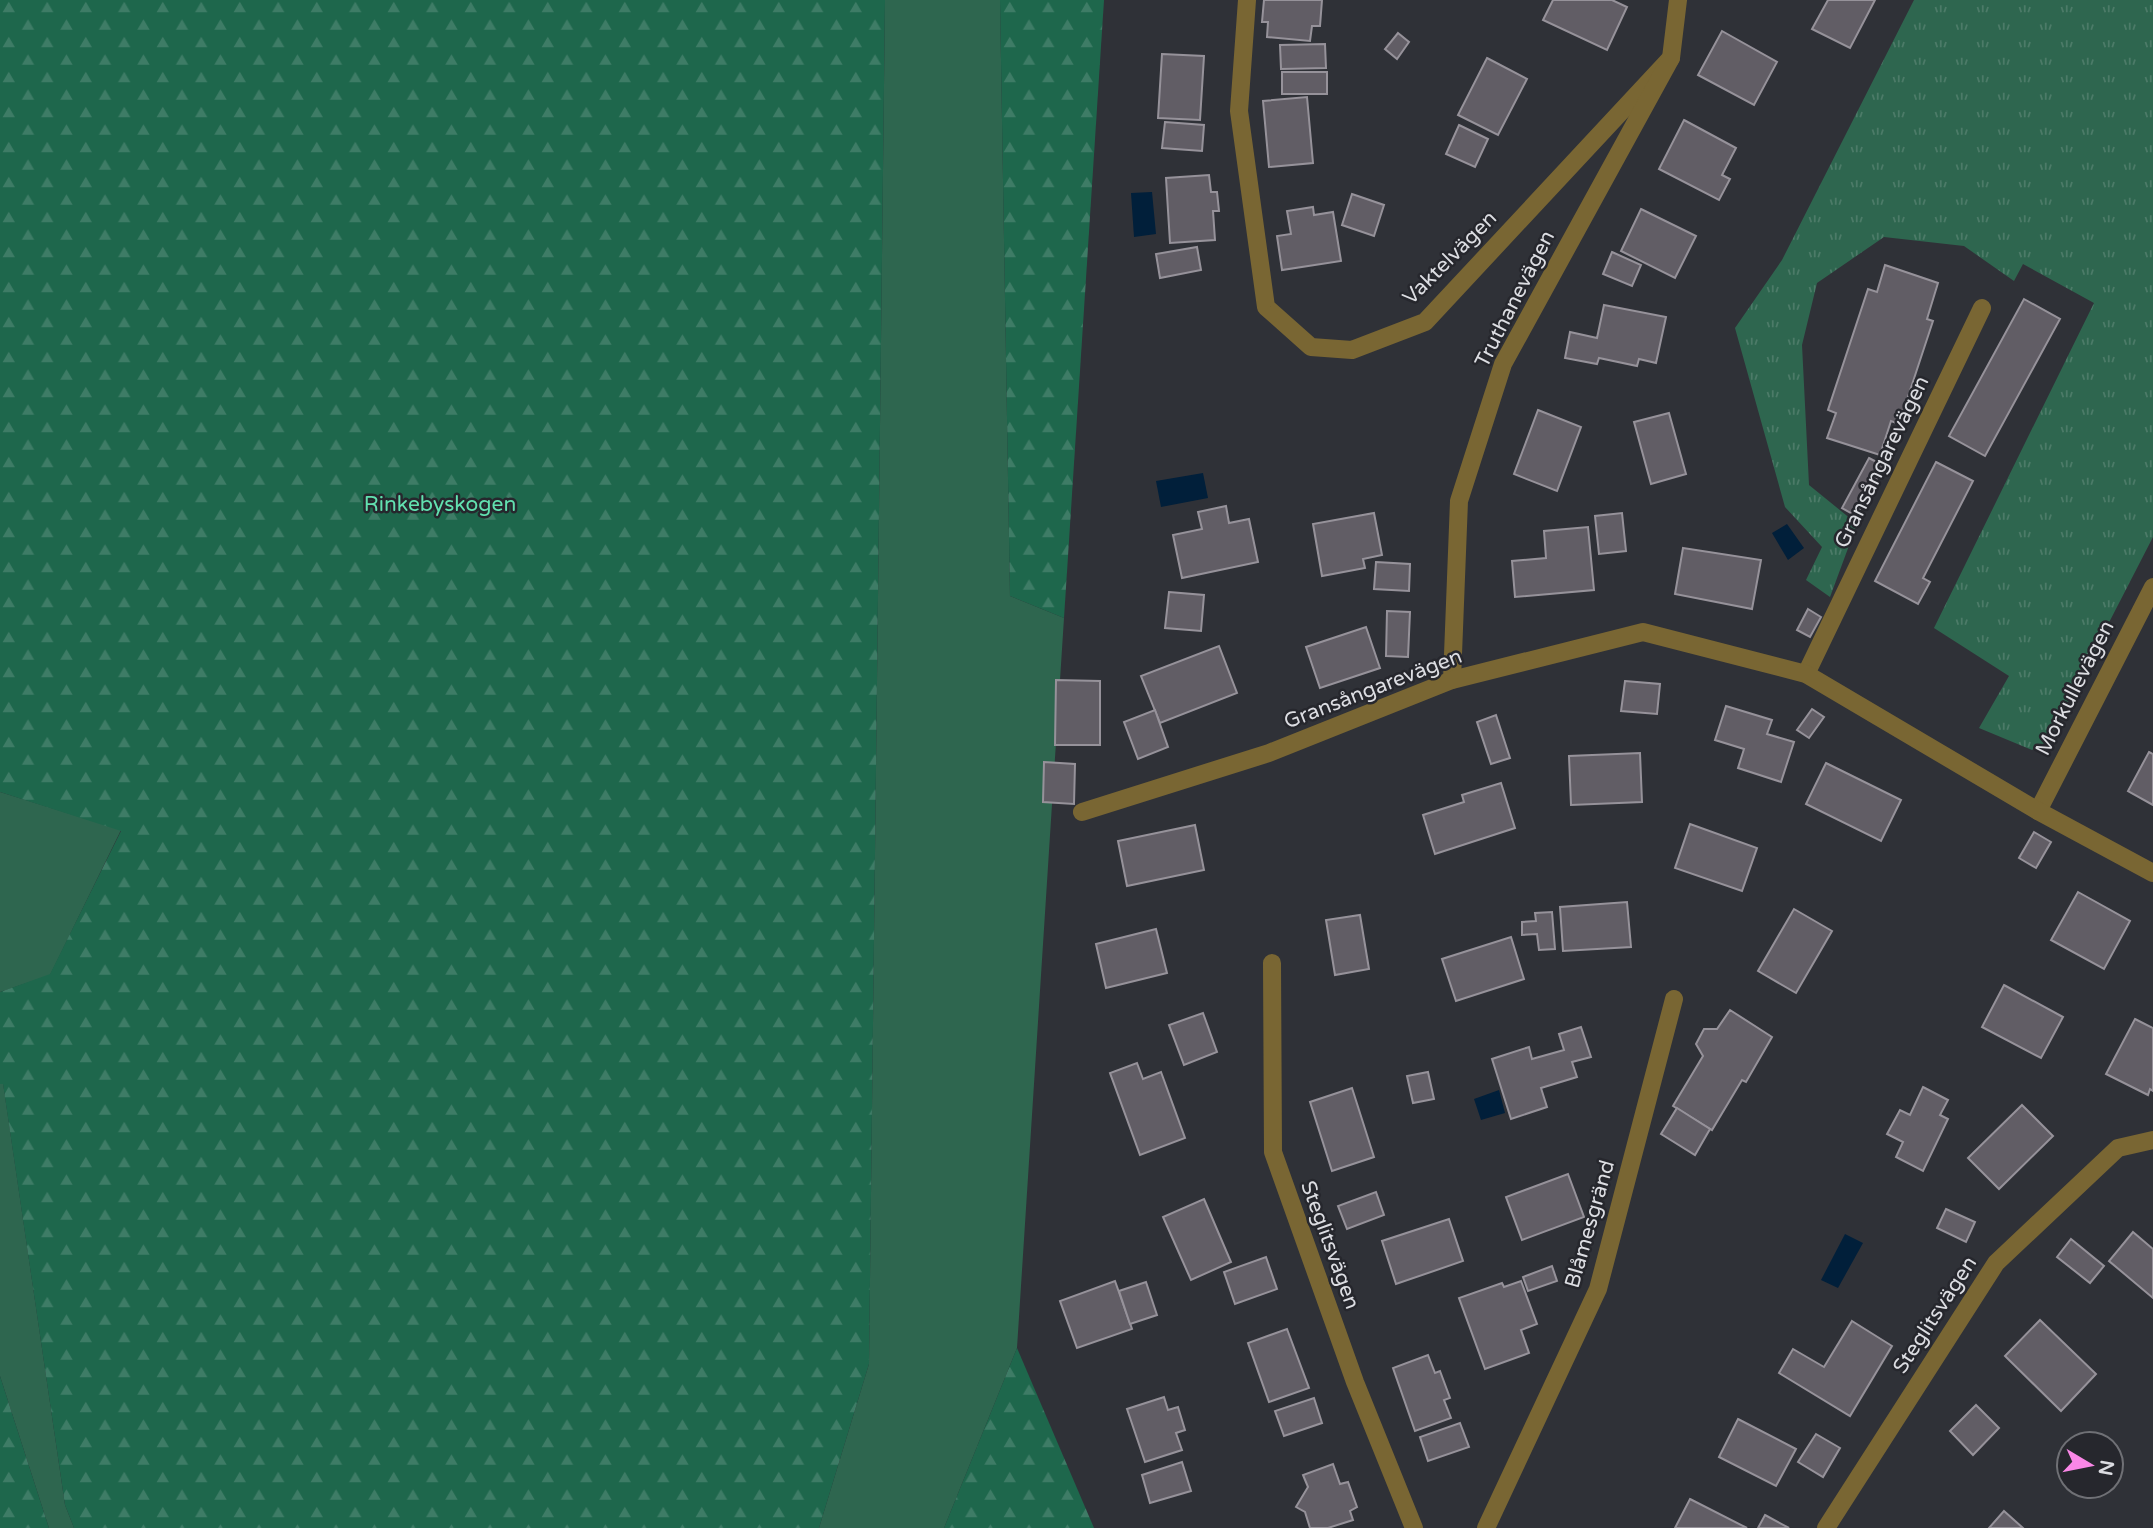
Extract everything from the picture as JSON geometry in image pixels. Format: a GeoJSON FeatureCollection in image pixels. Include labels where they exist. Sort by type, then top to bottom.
{"type":"FeatureCollection","features":[{"type":"Feature","properties":{"kind":"street","name":"Vaktelvägen"},"geometry":{"type":"LineString","coordinates":[[1247,0],[1239,111],[1266,307],[1311,347],[1352,350],[1425,321],[1671,58]]}},
{"type":"Feature","properties":{"kind":"street","name":"Truthanevägen"},"geometry":{"type":"LineString","coordinates":[[1452,680],[1459,501],[1503,364],[1671,58],[1678,0]]}},
{"type":"Feature","properties":{"kind":"street","name":"Gransångarevägen"},"geometry":{"type":"LineString","coordinates":[[1805,674],[1982,308]]}},
{"type":"Feature","properties":{"kind":"street","name":"Morkullevägen"},"geometry":{"type":"LineString","coordinates":[[2038,811],[2153,587]]}},
{"type":"Feature","properties":{"kind":"street","name":"Gransångarevägen"},"geometry":{"type":"LineString","coordinates":[[1082,813],[1269,753],[1452,680],[1643,632],[1805,674],[2038,811],[2153,873]]}},
{"type":"Feature","properties":{"kind":"street","name":"Steglitsvägen"},"geometry":{"type":"LineString","coordinates":[[1272,963],[1273,1152],[1355,1382],[1414,1528]]}},
{"type":"Feature","properties":{"kind":"street","name":"Blåmesgränd"},"geometry":{"type":"LineString","coordinates":[[1486,1528],[1598,1289],[1674,999]]}},
{"type":"Feature","properties":{"kind":"street","name":"Steglitsvägen"},"geometry":{"type":"LineString","coordinates":[[1826,1528],[1996,1263],[2119,1148],[2153,1140]]}},
{"type":"Feature","properties":{"kind":"green space","name":"Rinkebyskogen"},"geometry":{"type":"Polygon","coordinates":[[[0,0],[885,0],[869,1364],[819,1528],[74,1528],[65,1505],[3,1084],[0,1084],[0,992],[50,974],[121,831],[0,792],[0,0]]]}},
{"type":"Feature","properties":{"kind":"green space"},"geometry":{"type":"Polygon","coordinates":[[[885,0],[1000,0],[1010,596],[1064,618],[1017,1348],[944,1528],[819,1528],[869,1364],[885,0]]]}},
{"type":"Feature","properties":{"kind":"green space"},"geometry":{"type":"Polygon","coordinates":[[[1000,0],[1104,0],[1064,618],[1010,596],[1000,0]]]}},
{"type":"Feature","properties":{"kind":"green space"},"geometry":{"type":"Polygon","coordinates":[[[1914,0],[2153,0],[2153,537],[2048,741],[2032,750],[1979,728],[2009,676],[1934,628],[2094,303],[2023,264],[2014,281],[1964,246],[1884,237],[1817,283],[1802,345],[1809,485],[1857,524],[1830,597],[1806,580],[1822,547],[1785,507],[1735,328],[1782,260],[1914,0]]]}},
{"type":"Feature","properties":{"kind":"green space"},"geometry":{"type":"Polygon","coordinates":[[[0,792],[121,830],[50,975],[0,992],[0,792]]]}},
{"type":"Feature","properties":{"kind":"green space"},"geometry":{"type":"Polygon","coordinates":[[[3,1083],[65,1505],[74,1528],[49,1528],[0,1376],[0,1084],[3,1083]]]}},
{"type":"Feature","properties":{"kind":"green space"},"geometry":{"type":"Polygon","coordinates":[[[1017,1348],[1094,1528],[944,1528],[1017,1348]]]}},
{"type":"Feature","properties":{"kind":"green space"},"geometry":{"type":"Polygon","coordinates":[[[0,1376],[49,1528],[0,1528],[0,1376]]]}},
{"type":"Feature","properties":{"kind":"water"},"geometry":{"type":"Polygon","coordinates":[[[1152,192],[1156,234],[1134,237],[1131,193],[1152,192]]]}},
{"type":"Feature","properties":{"kind":"water"},"geometry":{"type":"Polygon","coordinates":[[[1203,473],[1208,498],[1161,507],[1156,481],[1203,473]]]}},
{"type":"Feature","properties":{"kind":"water"},"geometry":{"type":"Polygon","coordinates":[[[1787,524],[1804,548],[1788,560],[1772,533],[1787,524]]]}},
{"type":"Feature","properties":{"kind":"water"},"geometry":{"type":"Polygon","coordinates":[[[1499,1090],[1505,1113],[1481,1120],[1474,1099],[1499,1090]]]}},
{"type":"Feature","properties":{"kind":"water"},"geometry":{"type":"Polygon","coordinates":[[[1845,1234],[1863,1243],[1838,1288],[1821,1280],[1845,1234]]]}},
{"type":"Feature","properties":{"kind":"building"},"geometry":{"type":"Polygon","coordinates":[[[1264,0],[1322,0],[1320,26],[1312,26],[1310,41],[1267,37],[1268,22],[1262,22],[1264,0]]]}},
{"type":"Feature","properties":{"kind":"building"},"geometry":{"type":"Polygon","coordinates":[[[1553,0],[1612,0],[1627,7],[1607,50],[1543,20],[1553,0]]]}},
{"type":"Feature","properties":{"kind":"building"},"geometry":{"type":"Polygon","coordinates":[[[1828,0],[1875,0],[1850,48],[1812,29],[1828,0]]]}},
{"type":"Feature","properties":{"kind":"building"},"geometry":{"type":"Polygon","coordinates":[[[1722,31],[1777,62],[1754,105],[1698,75],[1722,31]]]}},
{"type":"Feature","properties":{"kind":"building"},"geometry":{"type":"Polygon","coordinates":[[[1398,33],[1409,42],[1397,59],[1385,49],[1398,33]]]}},
{"type":"Feature","properties":{"kind":"building"},"geometry":{"type":"Polygon","coordinates":[[[1325,44],[1326,68],[1281,69],[1280,45],[1325,44]]]}},
{"type":"Feature","properties":{"kind":"building"},"geometry":{"type":"Polygon","coordinates":[[[1162,54],[1204,56],[1200,120],[1158,118],[1162,54]]]}},
{"type":"Feature","properties":{"kind":"building"},"geometry":{"type":"Polygon","coordinates":[[[1487,58],[1527,79],[1498,135],[1458,115],[1487,58]]]}},
{"type":"Feature","properties":{"kind":"building"},"geometry":{"type":"Polygon","coordinates":[[[1282,72],[1327,72],[1327,94],[1282,94],[1282,72]]]}},
{"type":"Feature","properties":{"kind":"building"},"geometry":{"type":"Polygon","coordinates":[[[1307,97],[1313,163],[1269,167],[1263,101],[1307,97]]]}},
{"type":"Feature","properties":{"kind":"building"},"geometry":{"type":"Polygon","coordinates":[[[1684,120],[1736,148],[1722,175],[1730,179],[1719,200],[1659,169],[1684,120]]]}},
{"type":"Feature","properties":{"kind":"building"},"geometry":{"type":"Polygon","coordinates":[[[1165,122],[1204,125],[1202,151],[1162,148],[1165,122]]]}},
{"type":"Feature","properties":{"kind":"building"},"geometry":{"type":"Polygon","coordinates":[[[1459,125],[1488,139],[1475,167],[1446,154],[1459,125]]]}},
{"type":"Feature","properties":{"kind":"building"},"geometry":{"type":"Polygon","coordinates":[[[1209,175],[1211,192],[1217,192],[1219,211],[1213,211],[1215,240],[1170,243],[1166,178],[1209,175]]]}},
{"type":"Feature","properties":{"kind":"building"},"geometry":{"type":"Polygon","coordinates":[[[1352,194],[1384,205],[1374,236],[1342,225],[1352,194]]]}},
{"type":"Feature","properties":{"kind":"building"},"geometry":{"type":"Polygon","coordinates":[[[1313,207],[1314,215],[1333,212],[1341,261],[1282,270],[1277,236],[1291,234],[1287,211],[1313,207]]]}},
{"type":"Feature","properties":{"kind":"building"},"geometry":{"type":"Polygon","coordinates":[[[1641,209],[1696,236],[1675,278],[1621,251],[1641,209]]]}},
{"type":"Feature","properties":{"kind":"building"},"geometry":{"type":"Polygon","coordinates":[[[1197,247],[1201,270],[1160,278],[1156,254],[1197,247]]]}},
{"type":"Feature","properties":{"kind":"building"},"geometry":{"type":"Polygon","coordinates":[[[1612,252],[1641,265],[1632,286],[1603,274],[1612,252]]]}},
{"type":"Feature","properties":{"kind":"building"},"geometry":{"type":"Polygon","coordinates":[[[1885,265],[1938,283],[1927,319],[1933,321],[1899,424],[1891,421],[1880,455],[1827,438],[1836,413],[1828,410],[1868,289],[1877,292],[1885,265]]]}},
{"type":"Feature","properties":{"kind":"building"},"geometry":{"type":"Polygon","coordinates":[[[2024,299],[2060,319],[1985,456],[1949,436],[2024,299]]]}},
{"type":"Feature","properties":{"kind":"building"},"geometry":{"type":"Polygon","coordinates":[[[1604,305],[1666,317],[1656,363],[1639,359],[1637,366],[1599,358],[1597,364],[1565,358],[1570,332],[1597,338],[1604,305]]]}},
{"type":"Feature","properties":{"kind":"building"},"geometry":{"type":"Polygon","coordinates":[[[1538,410],[1581,427],[1557,491],[1514,474],[1538,410]]]}},
{"type":"Feature","properties":{"kind":"building"},"geometry":{"type":"Polygon","coordinates":[[[1669,413],[1686,474],[1651,484],[1634,422],[1669,413]]]}},
{"type":"Feature","properties":{"kind":"building"},"geometry":{"type":"Polygon","coordinates":[[[1869,458],[1884,466],[1856,516],[1842,508],[1869,458]]]}},
{"type":"Feature","properties":{"kind":"building"},"geometry":{"type":"Polygon","coordinates":[[[1936,462],[1973,481],[1923,578],[1930,582],[1918,604],[1875,581],[1936,462]]]}},
{"type":"Feature","properties":{"kind":"building"},"geometry":{"type":"Polygon","coordinates":[[[1226,506],[1229,523],[1249,519],[1258,562],[1182,578],[1173,535],[1202,529],[1198,512],[1226,506]]]}},
{"type":"Feature","properties":{"kind":"building"},"geometry":{"type":"Polygon","coordinates":[[[1374,513],[1382,555],[1363,559],[1365,568],[1322,576],[1313,524],[1374,513]]]}},
{"type":"Feature","properties":{"kind":"building"},"geometry":{"type":"Polygon","coordinates":[[[1622,513],[1626,551],[1599,554],[1595,516],[1622,513]]]}},
{"type":"Feature","properties":{"kind":"building"},"geometry":{"type":"Polygon","coordinates":[[[1588,527],[1594,590],[1515,597],[1512,561],[1546,558],[1544,531],[1588,527]]]}},
{"type":"Feature","properties":{"kind":"building"},"geometry":{"type":"Polygon","coordinates":[[[1683,548],[1761,560],[1752,609],[1675,594],[1683,548]]]}},
{"type":"Feature","properties":{"kind":"building"},"geometry":{"type":"Polygon","coordinates":[[[1376,562],[1410,564],[1409,591],[1374,589],[1376,562]]]}},
{"type":"Feature","properties":{"kind":"building"},"geometry":{"type":"Polygon","coordinates":[[[1169,592],[1204,595],[1201,631],[1165,628],[1169,592]]]}},
{"type":"Feature","properties":{"kind":"building"},"geometry":{"type":"Polygon","coordinates":[[[1808,609],[1821,617],[1810,637],[1797,630],[1808,609]]]}},
{"type":"Feature","properties":{"kind":"building"},"geometry":{"type":"Polygon","coordinates":[[[1387,611],[1410,612],[1408,657],[1386,656],[1387,611]]]}},
{"type":"Feature","properties":{"kind":"building"},"geometry":{"type":"Polygon","coordinates":[[[1366,627],[1380,668],[1320,688],[1306,647],[1366,627]]]}},
{"type":"Feature","properties":{"kind":"building"},"geometry":{"type":"Polygon","coordinates":[[[1219,646],[1237,693],[1160,723],[1141,676],[1219,646]]]}},
{"type":"Feature","properties":{"kind":"building"},"geometry":{"type":"Polygon","coordinates":[[[1056,680],[1100,681],[1100,745],[1055,745],[1056,680]]]}},
{"type":"Feature","properties":{"kind":"building"},"geometry":{"type":"Polygon","coordinates":[[[1625,681],[1660,684],[1657,714],[1621,711],[1625,681]]]}},
{"type":"Feature","properties":{"kind":"building"},"geometry":{"type":"Polygon","coordinates":[[[1726,706],[1772,720],[1767,734],[1794,742],[1781,782],[1738,768],[1744,749],[1715,740],[1726,706]]]}},
{"type":"Feature","properties":{"kind":"building"},"geometry":{"type":"Polygon","coordinates":[[[1812,709],[1824,717],[1809,738],[1797,730],[1812,709]]]}},
{"type":"Feature","properties":{"kind":"building"},"geometry":{"type":"Polygon","coordinates":[[[1155,710],[1168,747],[1138,759],[1124,722],[1155,710]]]}},
{"type":"Feature","properties":{"kind":"building"},"geometry":{"type":"Polygon","coordinates":[[[1496,715],[1510,758],[1491,764],[1477,722],[1496,715]]]}},
{"type":"Feature","properties":{"kind":"building"},"geometry":{"type":"Polygon","coordinates":[[[2149,752],[2153,754],[2153,805],[2128,791],[2149,752]]]}},
{"type":"Feature","properties":{"kind":"building"},"geometry":{"type":"Polygon","coordinates":[[[1640,753],[1642,802],[1571,805],[1569,756],[1640,753]]]}},
{"type":"Feature","properties":{"kind":"building"},"geometry":{"type":"Polygon","coordinates":[[[1044,762],[1075,764],[1074,804],[1043,802],[1044,762]]]}},
{"type":"Feature","properties":{"kind":"building"},"geometry":{"type":"Polygon","coordinates":[[[1826,763],[1901,800],[1881,841],[1806,804],[1826,763]]]}},
{"type":"Feature","properties":{"kind":"building"},"geometry":{"type":"Polygon","coordinates":[[[1501,783],[1515,828],[1435,854],[1423,815],[1464,802],[1462,795],[1501,783]]]}},
{"type":"Feature","properties":{"kind":"building"},"geometry":{"type":"Polygon","coordinates":[[[1690,824],[1757,848],[1742,891],[1675,868],[1690,824]]]}},
{"type":"Feature","properties":{"kind":"building"},"geometry":{"type":"Polygon","coordinates":[[[1195,825],[1204,870],[1127,886],[1118,841],[1195,825]]]}},
{"type":"Feature","properties":{"kind":"building"},"geometry":{"type":"Polygon","coordinates":[[[2034,832],[2051,842],[2036,868],[2019,858],[2034,832]]]}},
{"type":"Feature","properties":{"kind":"building"},"geometry":{"type":"Polygon","coordinates":[[[2078,892],[2130,921],[2104,969],[2051,940],[2078,892]]]}},
{"type":"Feature","properties":{"kind":"building"},"geometry":{"type":"Polygon","coordinates":[[[1627,902],[1631,947],[1563,951],[1560,907],[1627,902]]]}},
{"type":"Feature","properties":{"kind":"building"},"geometry":{"type":"Polygon","coordinates":[[[1794,909],[1832,931],[1796,993],[1758,971],[1794,909]]]}},
{"type":"Feature","properties":{"kind":"building"},"geometry":{"type":"Polygon","coordinates":[[[1552,912],[1555,949],[1539,950],[1537,934],[1522,935],[1522,922],[1536,921],[1535,913],[1552,912]]]}},
{"type":"Feature","properties":{"kind":"building"},"geometry":{"type":"Polygon","coordinates":[[[1360,915],[1369,969],[1335,975],[1326,920],[1360,915]]]}},
{"type":"Feature","properties":{"kind":"building"},"geometry":{"type":"Polygon","coordinates":[[[1156,929],[1167,973],[1106,988],[1096,944],[1156,929]]]}},
{"type":"Feature","properties":{"kind":"building"},"geometry":{"type":"Polygon","coordinates":[[[1511,937],[1524,979],[1456,1001],[1442,959],[1511,937]]]}},
{"type":"Feature","properties":{"kind":"building"},"geometry":{"type":"Polygon","coordinates":[[[2004,985],[2063,1017],[2041,1058],[1982,1027],[2004,985]]]}},
{"type":"Feature","properties":{"kind":"building"},"geometry":{"type":"Polygon","coordinates":[[[1730,1010],[1772,1037],[1746,1082],[1742,1080],[1712,1130],[1673,1106],[1703,1056],[1696,1044],[1704,1029],[1717,1029],[1730,1010]]]}},
{"type":"Feature","properties":{"kind":"building"},"geometry":{"type":"Polygon","coordinates":[[[1203,1013],[1217,1052],[1184,1065],[1169,1025],[1203,1013]]]}},
{"type":"Feature","properties":{"kind":"building"},"geometry":{"type":"Polygon","coordinates":[[[2135,1019],[2153,1028],[2153,1091],[2150,1089],[2148,1095],[2106,1074],[2135,1019]]]}},
{"type":"Feature","properties":{"kind":"building"},"geometry":{"type":"Polygon","coordinates":[[[1581,1027],[1591,1057],[1572,1062],[1577,1077],[1541,1088],[1547,1107],[1511,1119],[1492,1059],[1529,1047],[1532,1059],[1564,1050],[1559,1034],[1581,1027]]]}},
{"type":"Feature","properties":{"kind":"building"},"geometry":{"type":"Polygon","coordinates":[[[1137,1063],[1143,1079],[1161,1072],[1185,1138],[1140,1155],[1110,1073],[1137,1063]]]}},
{"type":"Feature","properties":{"kind":"building"},"geometry":{"type":"Polygon","coordinates":[[[1428,1072],[1434,1099],[1413,1103],[1407,1076],[1428,1072]]]}},
{"type":"Feature","properties":{"kind":"building"},"geometry":{"type":"Polygon","coordinates":[[[1923,1087],[1948,1100],[1940,1115],[1948,1119],[1923,1171],[1896,1157],[1903,1142],[1887,1134],[1900,1110],[1910,1115],[1923,1087]]]}},
{"type":"Feature","properties":{"kind":"building"},"geometry":{"type":"Polygon","coordinates":[[[1352,1088],[1374,1157],[1332,1171],[1310,1102],[1352,1088]]]}},
{"type":"Feature","properties":{"kind":"building"},"geometry":{"type":"Polygon","coordinates":[[[2022,1105],[2053,1136],[1999,1189],[1968,1158],[2022,1105]]]}},
{"type":"Feature","properties":{"kind":"building"},"geometry":{"type":"Polygon","coordinates":[[[1677,1108],[1710,1129],[1695,1155],[1661,1134],[1677,1108]]]}},
{"type":"Feature","properties":{"kind":"building"},"geometry":{"type":"Polygon","coordinates":[[[1568,1174],[1584,1217],[1522,1240],[1506,1197],[1568,1174]]]}},
{"type":"Feature","properties":{"kind":"building"},"geometry":{"type":"Polygon","coordinates":[[[1376,1192],[1384,1215],[1347,1229],[1338,1206],[1376,1192]]]}},
{"type":"Feature","properties":{"kind":"building"},"geometry":{"type":"Polygon","coordinates":[[[1204,1199],[1231,1262],[1191,1280],[1163,1217],[1204,1199]]]}},
{"type":"Feature","properties":{"kind":"building"},"geometry":{"type":"Polygon","coordinates":[[[1946,1209],[1975,1222],[1966,1242],[1937,1228],[1946,1209]]]}},
{"type":"Feature","properties":{"kind":"building"},"geometry":{"type":"Polygon","coordinates":[[[1449,1219],[1463,1261],[1396,1284],[1382,1241],[1449,1219]]]}},
{"type":"Feature","properties":{"kind":"building"},"geometry":{"type":"Polygon","coordinates":[[[2133,1232],[2153,1249],[2153,1298],[2109,1261],[2133,1232]]]}},
{"type":"Feature","properties":{"kind":"building"},"geometry":{"type":"Polygon","coordinates":[[[2071,1239],[2104,1266],[2090,1283],[2057,1257],[2071,1239]]]}},
{"type":"Feature","properties":{"kind":"building"},"geometry":{"type":"Polygon","coordinates":[[[1266,1257],[1277,1289],[1235,1304],[1224,1272],[1266,1257]]]}},
{"type":"Feature","properties":{"kind":"building"},"geometry":{"type":"Polygon","coordinates":[[[1552,1266],[1557,1281],[1528,1291],[1523,1277],[1552,1266]]]}},
{"type":"Feature","properties":{"kind":"building"},"geometry":{"type":"Polygon","coordinates":[[[1115,1281],[1132,1329],[1077,1348],[1060,1301],[1115,1281]]]}},
{"type":"Feature","properties":{"kind":"building"},"geometry":{"type":"Polygon","coordinates":[[[1521,1281],[1537,1324],[1521,1330],[1529,1353],[1485,1369],[1459,1298],[1502,1283],[1504,1287],[1521,1281]]]}},
{"type":"Feature","properties":{"kind":"building"},"geometry":{"type":"Polygon","coordinates":[[[1146,1282],[1157,1315],[1130,1324],[1119,1291],[1146,1282]]]}},
{"type":"Feature","properties":{"kind":"building"},"geometry":{"type":"Polygon","coordinates":[[[2040,1320],[2096,1374],[2061,1411],[2005,1356],[2040,1320]]]}},
{"type":"Feature","properties":{"kind":"building"},"geometry":{"type":"Polygon","coordinates":[[[1852,1321],[1892,1346],[1850,1416],[1779,1373],[1793,1349],[1824,1367],[1852,1321]]]}},
{"type":"Feature","properties":{"kind":"building"},"geometry":{"type":"Polygon","coordinates":[[[1287,1329],[1309,1388],[1269,1402],[1248,1343],[1287,1329]]]}},
{"type":"Feature","properties":{"kind":"building"},"geometry":{"type":"Polygon","coordinates":[[[1428,1355],[1435,1373],[1440,1371],[1450,1398],[1444,1400],[1451,1418],[1415,1431],[1393,1368],[1428,1355]]]}},
{"type":"Feature","properties":{"kind":"building"},"geometry":{"type":"Polygon","coordinates":[[[1164,1397],[1168,1410],[1178,1407],[1185,1430],[1176,1433],[1182,1450],[1145,1462],[1127,1409],[1164,1397]]]}},
{"type":"Feature","properties":{"kind":"building"},"geometry":{"type":"Polygon","coordinates":[[[1314,1398],[1322,1423],[1284,1436],[1275,1411],[1314,1398]]]}},
{"type":"Feature","properties":{"kind":"building"},"geometry":{"type":"Polygon","coordinates":[[[1976,1405],[1999,1428],[1973,1455],[1950,1431],[1976,1405]]]}},
{"type":"Feature","properties":{"kind":"building"},"geometry":{"type":"Polygon","coordinates":[[[1738,1419],[1796,1449],[1776,1486],[1719,1457],[1738,1419]]]}},
{"type":"Feature","properties":{"kind":"building"},"geometry":{"type":"Polygon","coordinates":[[[1460,1423],[1469,1447],[1428,1461],[1420,1437],[1460,1423]]]}},
{"type":"Feature","properties":{"kind":"building"},"geometry":{"type":"Polygon","coordinates":[[[1816,1434],[1840,1448],[1823,1477],[1798,1462],[1816,1434]]]}},
{"type":"Feature","properties":{"kind":"building"},"geometry":{"type":"Polygon","coordinates":[[[1182,1462],[1191,1491],[1150,1503],[1142,1475],[1182,1462]]]}},
{"type":"Feature","properties":{"kind":"building"},"geometry":{"type":"Polygon","coordinates":[[[1333,1464],[1340,1484],[1348,1482],[1357,1507],[1350,1511],[1353,1520],[1328,1528],[1310,1528],[1305,1512],[1296,1507],[1308,1487],[1303,1475],[1333,1464]]]}},
{"type":"Feature","properties":{"kind":"building"},"geometry":{"type":"Polygon","coordinates":[[[1690,1499],[1747,1528],[1675,1528],[1690,1499]]]}},
{"type":"Feature","properties":{"kind":"building"},"geometry":{"type":"Polygon","coordinates":[[[2004,1511],[2023,1528],[1989,1528],[2004,1511]]]}},
{"type":"Feature","properties":{"kind":"building"},"geometry":{"type":"Polygon","coordinates":[[[1765,1515],[1789,1528],[1758,1528],[1765,1515]]]}}]}
